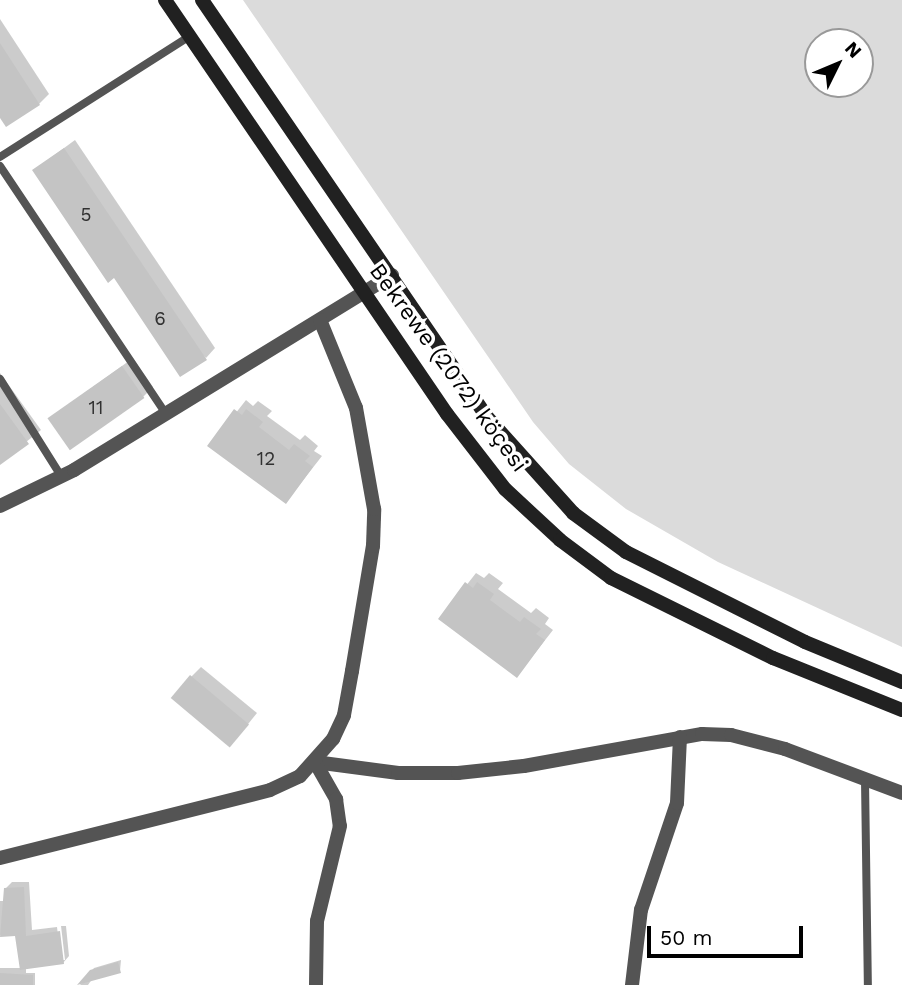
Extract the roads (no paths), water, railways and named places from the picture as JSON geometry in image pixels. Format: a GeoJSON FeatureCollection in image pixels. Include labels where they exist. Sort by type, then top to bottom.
{"type":"FeatureCollection","features":[{"type":"Feature","properties":{"kind":"main road","name":"Bekrewe (2072) köçesi"},"geometry":{"type":"LineString","coordinates":[[165,0],[364,292],[497,479],[559,540],[611,578],[773,658],[902,710]]}},
{"type":"Feature","properties":{"kind":"main road","name":"Bekrewe (2072) köçesi"},"geometry":{"type":"LineString","coordinates":[[202,0],[487,418],[573,513],[625,552],[805,642],[902,682]]}},
{"type":"Feature","properties":{"kind":"street"},"geometry":{"type":"LineString","coordinates":[[2,502],[61,476],[392,275]]}},
{"type":"Feature","properties":{"kind":"street"},"geometry":{"type":"LineString","coordinates":[[0,858],[270,790],[315,762],[344,715],[373,546],[374,509],[356,408],[320,320]]}},
{"type":"Feature","properties":{"kind":"street"},"geometry":{"type":"LineString","coordinates":[[315,762],[398,773],[458,773],[524,766],[680,737],[731,735],[785,749],[902,793]]}},
{"type":"Feature","properties":{"kind":"street"},"geometry":{"type":"LineString","coordinates":[[632,985],[647,885],[677,803],[680,737]]}},
{"type":"Feature","properties":{"kind":"street"},"geometry":{"type":"LineString","coordinates":[[315,762],[336,799],[340,826],[317,921],[316,985]]}},
{"type":"Feature","properties":{"kind":"lane"},"geometry":{"type":"LineString","coordinates":[[0,157],[190,36]]}},
{"type":"Feature","properties":{"kind":"lane"},"geometry":{"type":"LineString","coordinates":[[0,166],[166,414]]}},
{"type":"Feature","properties":{"kind":"lane"},"geometry":{"type":"LineString","coordinates":[[0,379],[61,476]]}},
{"type":"Feature","properties":{"kind":"lane"},"geometry":{"type":"LineString","coordinates":[[865,779],[868,985]]}}]}
